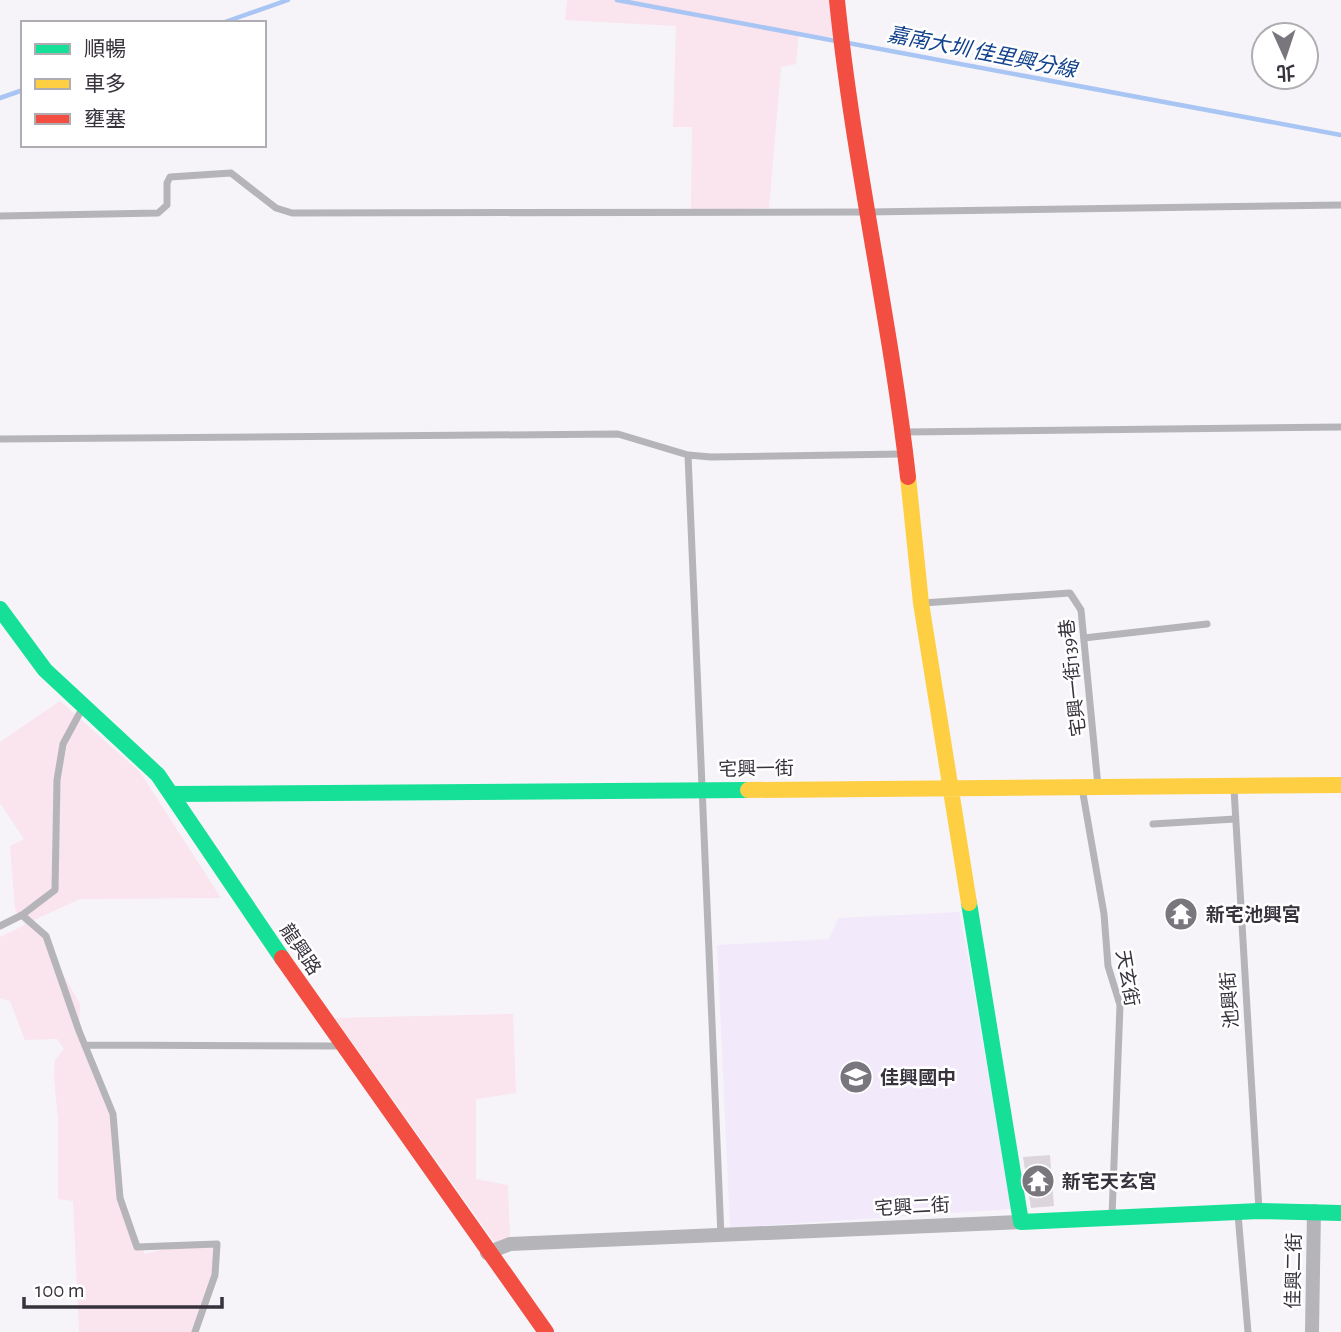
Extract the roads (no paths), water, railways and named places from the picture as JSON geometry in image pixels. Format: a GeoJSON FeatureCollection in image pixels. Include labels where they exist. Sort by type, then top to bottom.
{"type":"FeatureCollection","features":[{"type":"Feature","properties":{"kind":"street"},"geometry":{"type":"LineString","coordinates":[[837,0],[847,98],[868,212],[905,454],[921,603],[1021,1222]]}},
{"type":"Feature","properties":{"kind":"street","name":"龍興路"},"geometry":{"type":"LineString","coordinates":[[0,609],[46,670],[158,775],[342,1047],[546,1332]]}},
{"type":"Feature","properties":{"kind":"street","name":"宅興一街"},"geometry":{"type":"LineString","coordinates":[[172,794],[1341,785]]}},
{"type":"Feature","properties":{"kind":"street","name":"宅興二街"},"geometry":{"type":"LineString","coordinates":[[487,1253],[509,1244],[721,1237],[1259,1211],[1341,1213]]}},
{"type":"Feature","properties":{"kind":"street","name":"佳興二街"},"geometry":{"type":"LineString","coordinates":[[1312,1332],[1314,1211]]}},
{"type":"Feature","properties":{"kind":"lane"},"geometry":{"type":"LineString","coordinates":[[0,216],[158,213],[167,205],[167,183],[170,177],[224,172],[236,176],[276,208],[292,213],[868,212],[1341,205]]}},
{"type":"Feature","properties":{"kind":"lane"},"geometry":{"type":"LineString","coordinates":[[900,432],[1341,428]]}},
{"type":"Feature","properties":{"kind":"lane"},"geometry":{"type":"LineString","coordinates":[[0,439],[618,434],[688,455],[905,454]]}},
{"type":"Feature","properties":{"kind":"lane"},"geometry":{"type":"LineString","coordinates":[[688,455],[721,1237]]}},
{"type":"Feature","properties":{"kind":"lane","name":"宅興一街139巷"},"geometry":{"type":"LineString","coordinates":[[921,603],[1070,593],[1081,610],[1084,638],[1090,787]]}},
{"type":"Feature","properties":{"kind":"lane"},"geometry":{"type":"LineString","coordinates":[[1084,638],[1207,624]]}},
{"type":"Feature","properties":{"kind":"lane"},"geometry":{"type":"LineString","coordinates":[[0,926],[22,915],[55,890],[58,780],[63,744],[83,706]]}},
{"type":"Feature","properties":{"kind":"lane","name":"天玄街"},"geometry":{"type":"LineString","coordinates":[[1090,787],[1108,966],[1120,1005],[1112,1217]]}},
{"type":"Feature","properties":{"kind":"lane","name":"池興街"},"geometry":{"type":"LineString","coordinates":[[1234,787],[1259,1211]]}},
{"type":"Feature","properties":{"kind":"lane"},"geometry":{"type":"LineString","coordinates":[[1153,824],[1235,819]]}},
{"type":"Feature","properties":{"kind":"lane"},"geometry":{"type":"LineString","coordinates":[[22,915],[46,936],[113,1114],[120,1198],[137,1247],[216,1244],[215,1275],[195,1332]]}},
{"type":"Feature","properties":{"kind":"lane"},"geometry":{"type":"LineString","coordinates":[[85,1045],[342,1047]]}},
{"type":"Feature","properties":{"kind":"lane"},"geometry":{"type":"LineString","coordinates":[[1237,1212],[1248,1332]]}},
{"type":"Feature","properties":{"kind":"waterway","name":"嘉南大圳 佳里興分線"},"geometry":{"type":"LineString","coordinates":[[228,21],[288,0]]}},
{"type":"Feature","properties":{"kind":"waterway","name":"嘉南大圳 佳里興分線"},"geometry":{"type":"LineString","coordinates":[[617,0],[836,41]]}},
{"type":"Feature","properties":{"kind":"waterway","name":"嘉南大圳 佳里興分線"},"geometry":{"type":"LineString","coordinates":[[848,43],[1341,135]]}},
{"type":"Feature","properties":{"kind":"waterway","name":"嘉南大圳 佳里興分線"},"geometry":{"type":"LineString","coordinates":[[0,98],[21,91]]}},
{"type":"Feature","properties":{"kind":"place","name":"新宅池興宮"},"geometry":{"type":"Point","coordinates":[1181,914]}},
{"type":"Feature","properties":{"kind":"place","name":"佳興國中"},"geometry":{"type":"Point","coordinates":[856,1077]}},
{"type":"Feature","properties":{"kind":"place","name":"新宅天玄宮"},"geometry":{"type":"Point","coordinates":[1038,1181]}}]}
